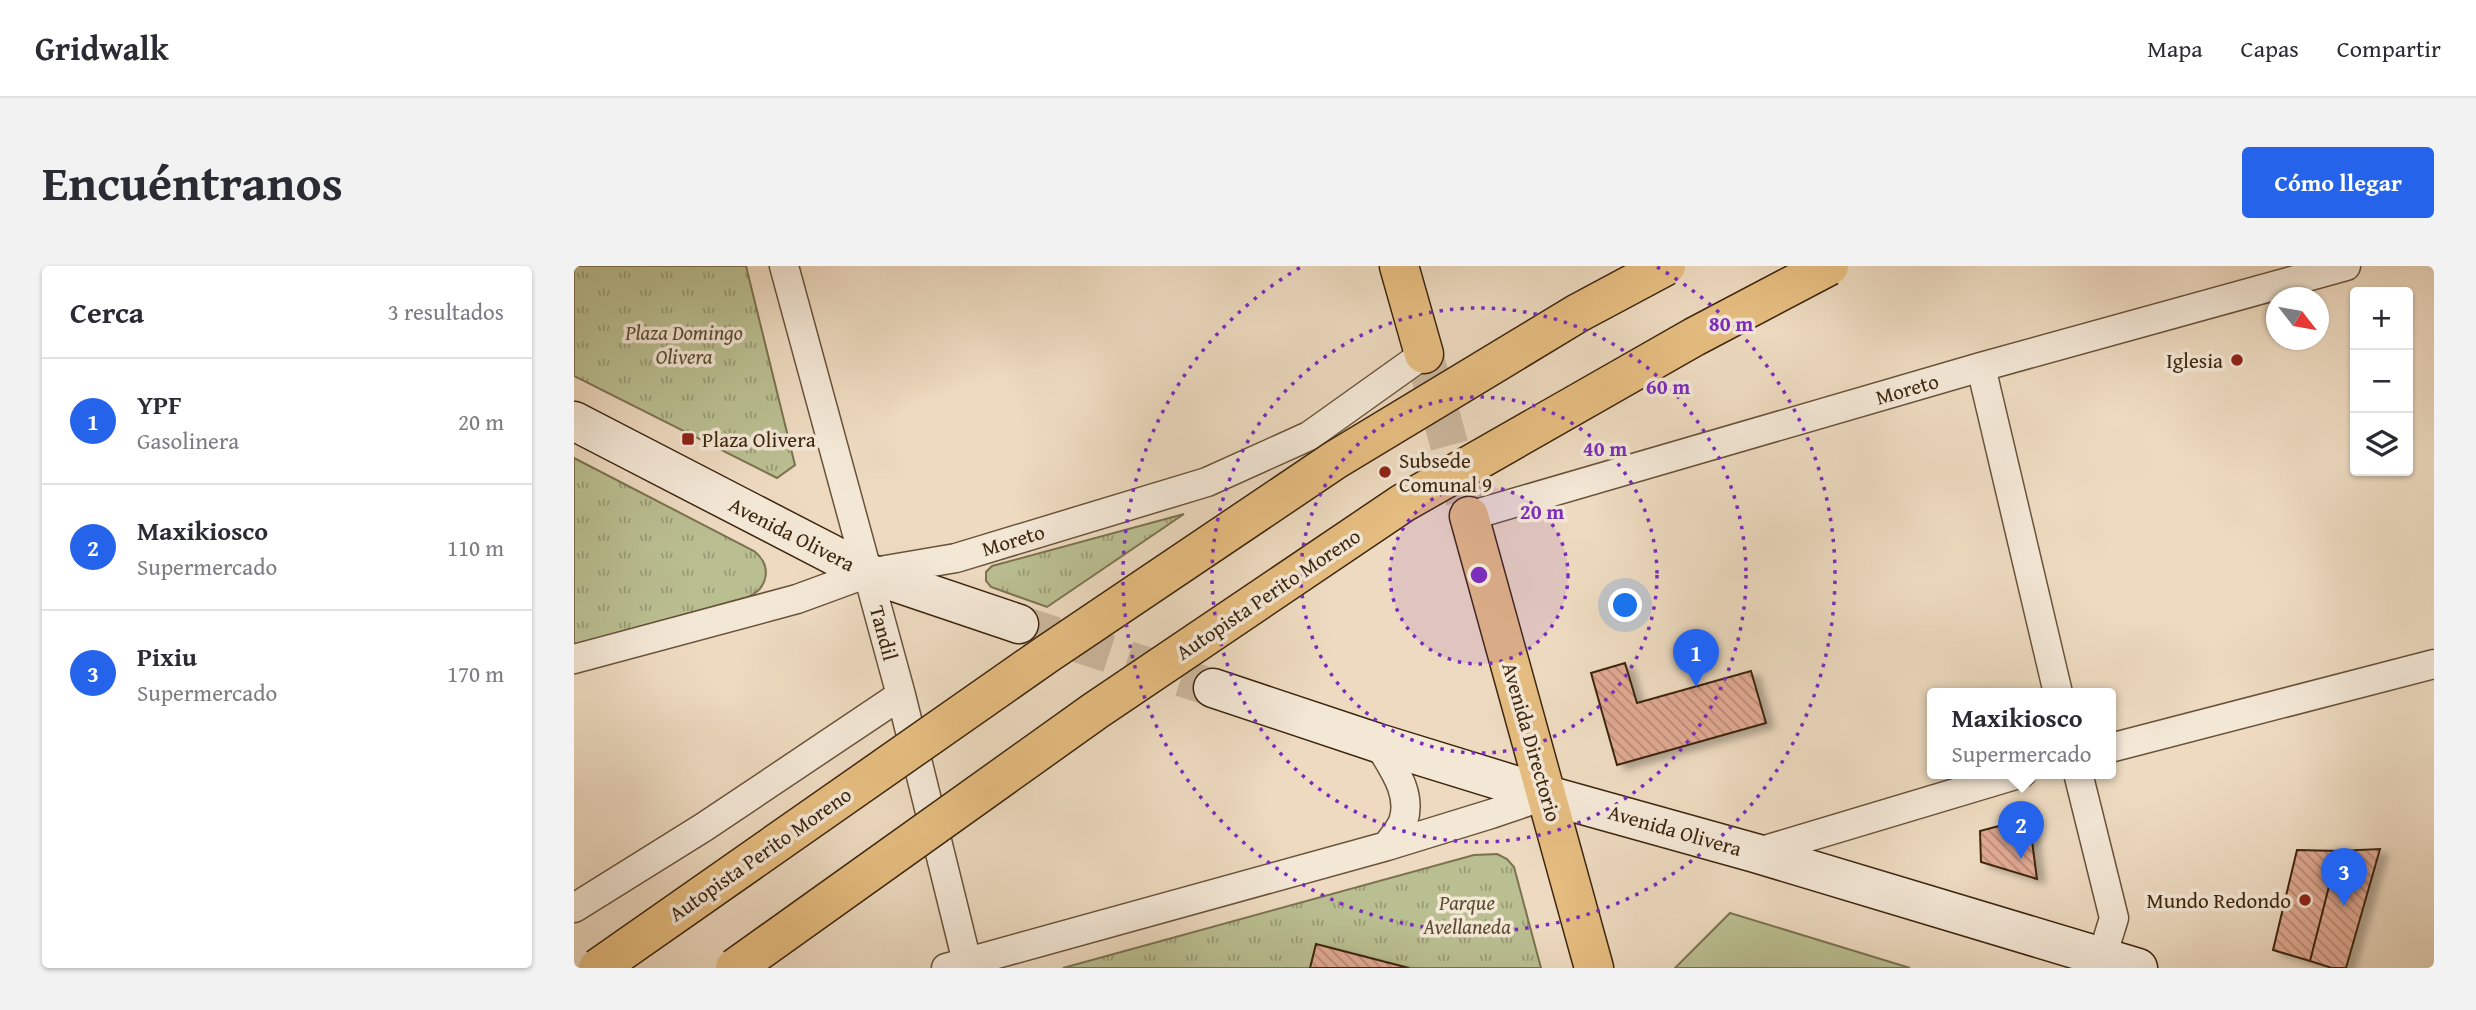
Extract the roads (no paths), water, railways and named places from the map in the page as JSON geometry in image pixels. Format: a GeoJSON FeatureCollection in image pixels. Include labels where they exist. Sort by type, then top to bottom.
{"type":"FeatureCollection","features":[{"type":"Feature","properties":{"kind":"main road"},"geometry":{"type":"LineString","coordinates":[[1399,266],[1424,354]]}},
{"type":"Feature","properties":{"kind":"main road","name":"Autopista Perito Moreno"},"geometry":{"type":"LineString","coordinates":[[598,968],[1047,654],[1335,460],[1578,313],[1666,266]]}},
{"type":"Feature","properties":{"kind":"main road","name":"Autopista Perito Moreno"},"geometry":{"type":"LineString","coordinates":[[736,968],[1095,711],[1403,503],[1694,337],[1829,266]]}},
{"type":"Feature","properties":{"kind":"main road","name":"Avenida Olivera"},"geometry":{"type":"LineString","coordinates":[[574,421],[868,573],[1019,624]]}},
{"type":"Feature","properties":{"kind":"main road","name":"Avenida Directorio"},"geometry":{"type":"LineString","coordinates":[[1469,516],[1594,968]]}},
{"type":"Feature","properties":{"kind":"main road","name":"Avenida Olivera"},"geometry":{"type":"LineString","coordinates":[[1213,688],[1547,795],[1755,853],[2138,968]]}},
{"type":"Feature","properties":{"kind":"street","name":"Tandil"},"geometry":{"type":"LineString","coordinates":[[784,266],[901,695],[956,965]]}},
{"type":"Feature","properties":{"kind":"street","name":"Moreto"},"geometry":{"type":"LineString","coordinates":[[1469,516],[1981,367],[2346,266]]}},
{"type":"Feature","properties":{"kind":"street","name":"Moreto"},"geometry":{"type":"LineString","coordinates":[[574,659],[796,599],[868,573],[956,558],[1207,482],[1309,436],[1424,354]]}},
{"type":"Feature","properties":{"kind":"street"},"geometry":{"type":"LineString","coordinates":[[1981,367],[2057,688]]}},
{"type":"Feature","properties":{"kind":"street"},"geometry":{"type":"LineString","coordinates":[[2116,746],[2434,664]]}},
{"type":"Feature","properties":{"kind":"street"},"geometry":{"type":"LineString","coordinates":[[574,908],[704,827],[901,695]]}},
{"type":"Feature","properties":{"kind":"street"},"geometry":{"type":"LineString","coordinates":[[1378,743],[1401,783],[1405,803],[1403,822],[1387,846]]}},
{"type":"Feature","properties":{"kind":"street"},"geometry":{"type":"LineString","coordinates":[[1755,853],[2002,779]]}},
{"type":"Feature","properties":{"kind":"street"},"geometry":{"type":"LineString","coordinates":[[2079,779],[2114,918],[2102,957]]}},
{"type":"Feature","properties":{"kind":"street"},"geometry":{"type":"LineString","coordinates":[[956,965],[1387,846],[1547,795]]}},
{"type":"Feature","properties":{"kind":"tunnel"},"geometry":{"type":"LineString","coordinates":[[1424,354],[1469,516]]}},
{"type":"Feature","properties":{"kind":"tunnel"},"geometry":{"type":"LineString","coordinates":[[1019,624],[1213,688]]}},
{"type":"Feature","properties":{"kind":"place","name":"Iglesia"},"geometry":{"type":"Point","coordinates":[2237,360]}},
{"type":"Feature","properties":{"kind":"place","name":"Plaza Olivera"},"geometry":{"type":"Point","coordinates":[688,439]}},
{"type":"Feature","properties":{"kind":"place","name":"Subsede Comunal 9"},"geometry":{"type":"Point","coordinates":[1385,472]}},
{"type":"Feature","properties":{"kind":"place","name":"YPF"},"geometry":{"type":"Point","coordinates":[1696,687]}},
{"type":"Feature","properties":{"kind":"place","name":"Maxikiosco"},"geometry":{"type":"Point","coordinates":[2021,859]}},
{"type":"Feature","properties":{"kind":"place","name":"Mundo Redondo"},"geometry":{"type":"Point","coordinates":[2305,900]}},
{"type":"Feature","properties":{"kind":"place","name":"Pixiu"},"geometry":{"type":"Point","coordinates":[2344,906]}},
{"type":"Feature","properties":{"kind":"park label","name":"Plaza Domingo Olivera"},"geometry":{"type":"Point","coordinates":[684,344]}},
{"type":"Feature","properties":{"kind":"park label","name":"Parque Avellaneda"},"geometry":{"type":"Point","coordinates":[1467,914]}}]}
